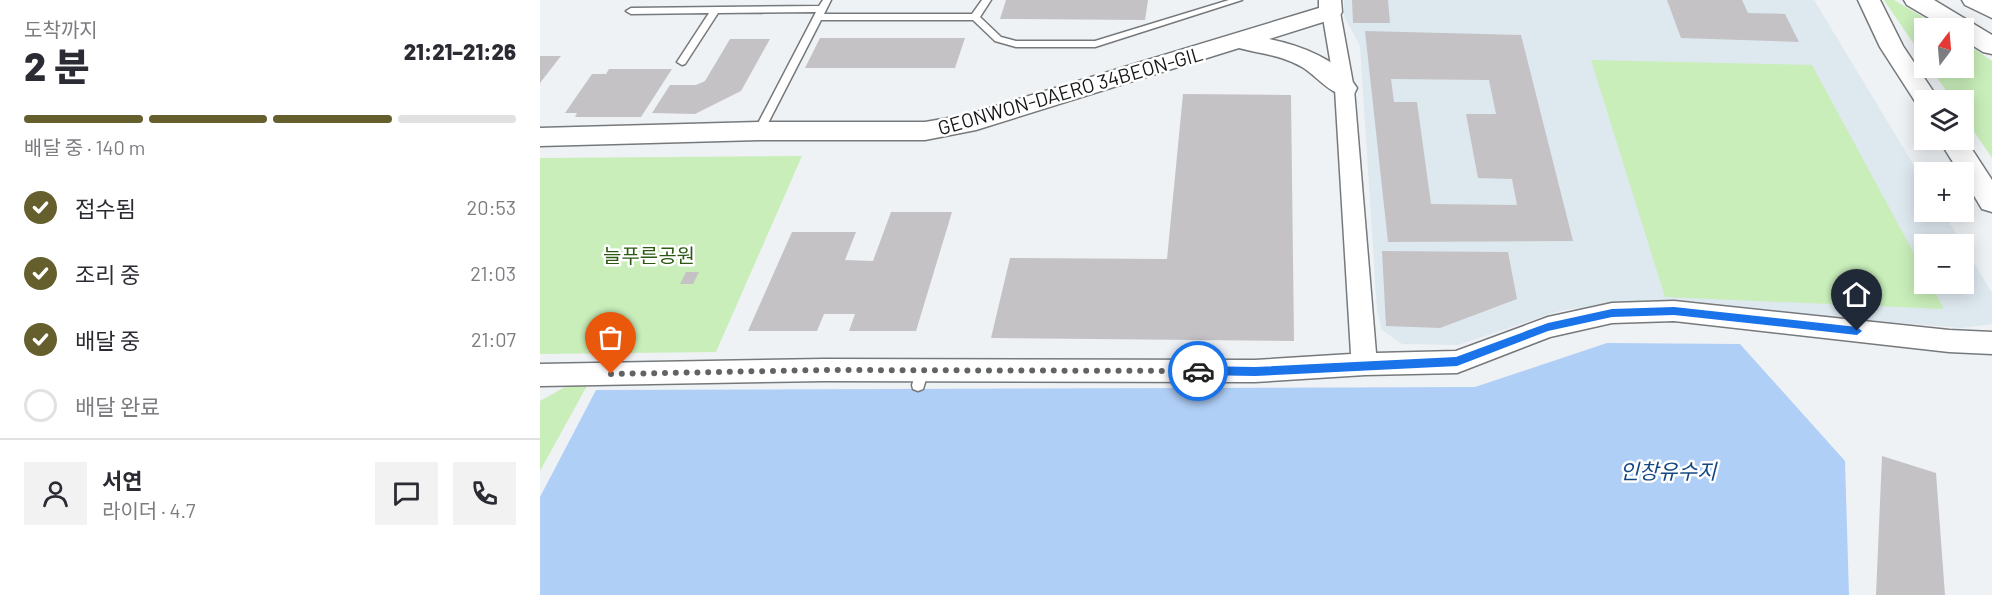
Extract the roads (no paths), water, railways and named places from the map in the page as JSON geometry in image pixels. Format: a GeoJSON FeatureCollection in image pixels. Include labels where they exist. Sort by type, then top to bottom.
{"type":"FeatureCollection","features":[{"type":"Feature","properties":{"kind":"highway"},"geometry":{"type":"LineString","coordinates":[[1916,0],[1945,18]]}},
{"type":"Feature","properties":{"kind":"highway"},"geometry":{"type":"LineString","coordinates":[[1974,0],[1992,10]]}},
{"type":"Feature","properties":{"kind":"highway"},"geometry":{"type":"LineString","coordinates":[[1974,35],[1992,46]]}},
{"type":"Feature","properties":{"kind":"street"},"geometry":{"type":"LineString","coordinates":[[1853,0],[1892,47],[1920,90]]}},
{"type":"Feature","properties":{"kind":"street"},"geometry":{"type":"LineString","coordinates":[[1869,0],[1892,47]]}},
{"type":"Feature","properties":{"kind":"street"},"geometry":{"type":"LineString","coordinates":[[1330,6],[1339,40],[1345,88],[1358,313],[1365,364]]}},
{"type":"Feature","properties":{"kind":"street","name":"GEONWON-DAERO 34BEON-GIL"},"geometry":{"type":"LineString","coordinates":[[540,137],[759,131],[925,131],[967,124],[1239,41],[1330,6]]}},
{"type":"Feature","properties":{"kind":"street"},"geometry":{"type":"LineString","coordinates":[[1239,41],[1280,48],[1306,57],[1345,88]]}},
{"type":"Feature","properties":{"kind":"street"},"geometry":{"type":"LineString","coordinates":[[1958,150],[1992,202]]}},
{"type":"Feature","properties":{"kind":"street"},"geometry":{"type":"LineString","coordinates":[[540,375],[921,378],[1255,371],[1365,364],[1457,362],[1548,327],[1612,313],[1674,311],[1948,341],[1992,343]]}},
{"type":"Feature","properties":{"kind":"lane"},"geometry":{"type":"LineString","coordinates":[[975,17],[987,0]]}},
{"type":"Feature","properties":{"kind":"lane"},"geometry":{"type":"LineString","coordinates":[[631,11],[823,9],[975,17],[998,39],[1016,45],[1095,44],[1238,0]]}},
{"type":"Feature","properties":{"kind":"lane"},"geometry":{"type":"LineString","coordinates":[[759,131],[823,9]]}},
{"type":"Feature","properties":{"kind":"lane"},"geometry":{"type":"LineString","coordinates":[[682,62],[715,11]]}},
{"type":"Feature","properties":{"kind":"water","name":"인창유수지"},"geometry":{"type":"Polygon","coordinates":[[[1607,343],[1740,344],[1845,461],[1849,595],[540,595],[540,497],[596,390],[1475,387],[1607,343]]]}},
{"type":"Feature","properties":{"kind":"park label","name":"늘푸른공원"},"geometry":{"type":"Point","coordinates":[649,255]}}]}
